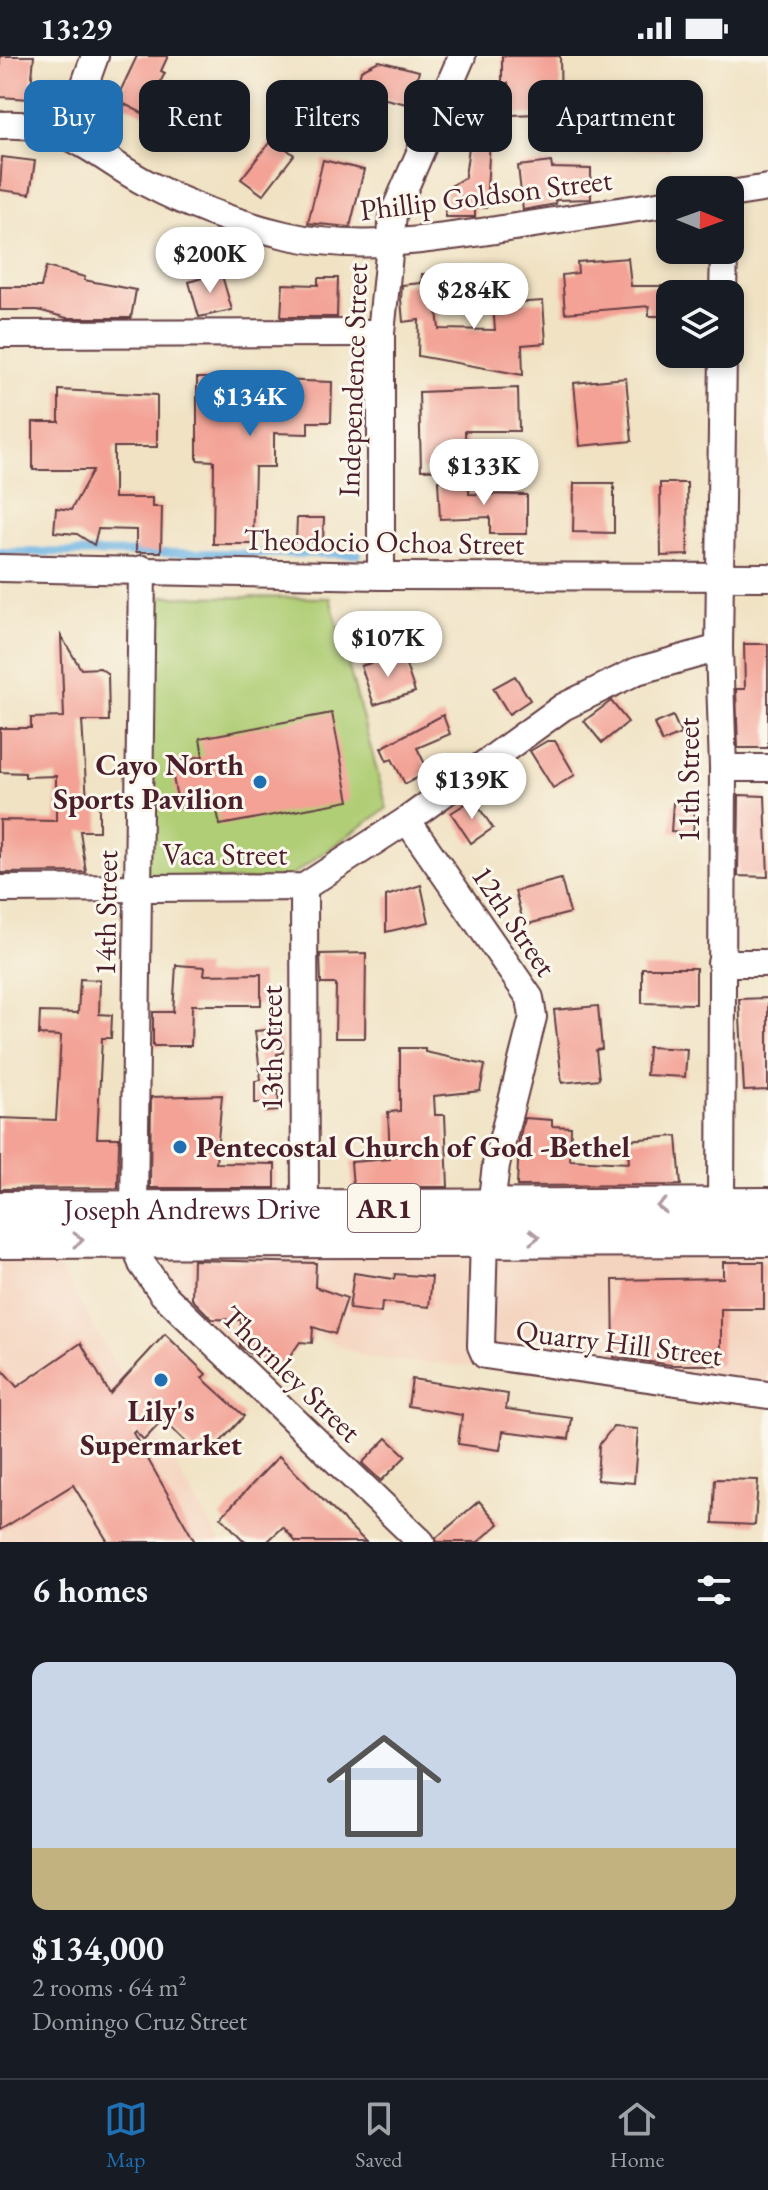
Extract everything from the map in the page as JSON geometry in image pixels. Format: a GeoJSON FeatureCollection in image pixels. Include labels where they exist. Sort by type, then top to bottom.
{"type":"FeatureCollection","features":[{"type":"Feature","properties":{"kind":"highway","name":"Joseph Andrews Drive"},"geometry":{"type":"LineString","coordinates":[[0,1210],[134,1225],[488,1222],[721,1206],[768,1206]]}},
{"type":"Feature","properties":{"kind":"highway","name":"Joseph Andrews Drive"},"geometry":{"type":"LineString","coordinates":[[0,1240],[305,1209],[768,1238]]}},
{"type":"Feature","properties":{"kind":"street"},"geometry":{"type":"LineString","coordinates":[[86,80],[95,56]]}},
{"type":"Feature","properties":{"kind":"street","name":"Independence Street"},"geometry":{"type":"LineString","coordinates":[[381,576],[381,333],[393,215],[462,56]]}},
{"type":"Feature","properties":{"kind":"street","name":"Phillip Goldson Street"},"geometry":{"type":"LineString","coordinates":[[0,125],[24,125]]}},
{"type":"Feature","properties":{"kind":"street","name":"Phillip Goldson Street"},"geometry":{"type":"LineString","coordinates":[[96,152],[149,185],[203,208],[282,234],[325,243],[389,245],[656,205]]}},
{"type":"Feature","properties":{"kind":"street"},"geometry":{"type":"LineString","coordinates":[[744,192],[768,188]]}},
{"type":"Feature","properties":{"kind":"street"},"geometry":{"type":"LineString","coordinates":[[0,334],[381,333]]}},
{"type":"Feature","properties":{"kind":"street","name":"11th Street"},"geometry":{"type":"LineString","coordinates":[[721,1206],[723,768],[719,648],[723,368]]}},
{"type":"Feature","properties":{"kind":"street","name":"Theodocio Ochoa Street"},"geometry":{"type":"LineString","coordinates":[[0,568],[381,576],[768,577]]}},
{"type":"Feature","properties":{"kind":"street","name":"14th Street"},"geometry":{"type":"LineString","coordinates":[[134,1225],[142,569]]}},
{"type":"Feature","properties":{"kind":"street","name":"Vaca Street"},"geometry":{"type":"LineString","coordinates":[[0,889],[304,887],[407,820],[563,707],[637,671],[719,648]]}},
{"type":"Feature","properties":{"kind":"street"},"geometry":{"type":"LineString","coordinates":[[723,768],[768,768]]}},
{"type":"Feature","properties":{"kind":"street","name":"12th Street"},"geometry":{"type":"LineString","coordinates":[[407,820],[530,998],[533,1017],[496,1165],[488,1222]]}},
{"type":"Feature","properties":{"kind":"street","name":"13th Street"},"geometry":{"type":"LineString","coordinates":[[304,887],[305,1209]]}},
{"type":"Feature","properties":{"kind":"street"},"geometry":{"type":"LineString","coordinates":[[721,963],[768,963]]}},
{"type":"Feature","properties":{"kind":"street","name":"Quarry Hill Street"},"geometry":{"type":"LineString","coordinates":[[488,1222],[481,1346],[485,1355],[768,1395]]}},
{"type":"Feature","properties":{"kind":"street","name":"Thornley Street"},"geometry":{"type":"LineString","coordinates":[[134,1225],[142,1264],[163,1294],[421,1542]]}},
{"type":"Feature","properties":{"kind":"shaded area"},"geometry":{"type":"Polygon","coordinates":[[[768,1251],[768,1391],[368,1358],[271,1316],[238,1353],[167,1289],[163,1270],[170,1258],[182,1252],[768,1251]]]}},
{"type":"Feature","properties":{"kind":"shaded area"},"geometry":{"type":"Polygon","coordinates":[[[0,1257],[54,1258],[220,1542],[0,1542],[0,1257]]]}},
{"type":"Feature","properties":{"kind":"green space"},"geometry":{"type":"Polygon","coordinates":[[[149,596],[330,598],[387,808],[284,881],[146,879],[149,596]]]}},
{"type":"Feature","properties":{"kind":"building"},"geometry":{"type":"Polygon","coordinates":[[[0,56],[34,56],[32,80],[24,80],[24,99],[0,97],[0,56]]]}},
{"type":"Feature","properties":{"kind":"building"},"geometry":{"type":"Polygon","coordinates":[[[137,56],[168,56],[161,71],[165,73],[161,80],[139,80],[139,112],[123,104],[123,85],[137,56]]]}},
{"type":"Feature","properties":{"kind":"building"},"geometry":{"type":"Polygon","coordinates":[[[502,56],[560,56],[560,80],[528,80],[528,114],[512,115],[512,80],[502,80],[502,56]]]}},
{"type":"Feature","properties":{"kind":"building"},"geometry":{"type":"Polygon","coordinates":[[[379,61],[419,71],[417,80],[404,80],[404,103],[388,100],[388,80],[359,80],[361,70],[379,61]]]}},
{"type":"Feature","properties":{"kind":"building"},"geometry":{"type":"Polygon","coordinates":[[[266,147],[266,152],[290,152],[294,155],[263,195],[241,179],[266,147]]]}},
{"type":"Feature","properties":{"kind":"building"},"geometry":{"type":"Polygon","coordinates":[[[468,152],[489,152],[486,208],[475,207],[475,217],[445,217],[446,189],[465,177],[468,152]]]}},
{"type":"Feature","properties":{"kind":"building"},"geometry":{"type":"Polygon","coordinates":[[[2,157],[35,161],[30,194],[0,190],[2,157]]]}},
{"type":"Feature","properties":{"kind":"building"},"geometry":{"type":"Polygon","coordinates":[[[323,160],[364,170],[350,227],[308,223],[323,160]]]}},
{"type":"Feature","properties":{"kind":"building"},"geometry":{"type":"Polygon","coordinates":[[[551,162],[552,168],[591,169],[591,199],[555,200],[556,204],[523,210],[518,166],[551,162]]]}},
{"type":"Feature","properties":{"kind":"building"},"geometry":{"type":"Polygon","coordinates":[[[628,258],[631,286],[656,286],[656,316],[649,316],[649,306],[565,313],[562,275],[578,273],[577,262],[628,258]]]}},
{"type":"Feature","properties":{"kind":"building"},"geometry":{"type":"Polygon","coordinates":[[[46,267],[85,277],[84,280],[136,290],[131,318],[67,318],[38,310],[0,310],[0,287],[41,287],[46,267]]]}},
{"type":"Feature","properties":{"kind":"building"},"geometry":{"type":"Polygon","coordinates":[[[221,272],[232,310],[199,317],[189,282],[221,272]]]}},
{"type":"Feature","properties":{"kind":"building"},"geometry":{"type":"Polygon","coordinates":[[[422,274],[433,274],[439,329],[495,330],[493,304],[543,301],[546,343],[522,345],[523,375],[418,356],[419,320],[403,322],[401,299],[402,285],[421,283],[422,274]]]}},
{"type":"Feature","properties":{"kind":"building"},"geometry":{"type":"Polygon","coordinates":[[[318,278],[338,278],[337,317],[281,317],[283,284],[318,285],[318,278]]]}},
{"type":"Feature","properties":{"kind":"building"},"geometry":{"type":"Polygon","coordinates":[[[274,373],[274,380],[332,382],[331,422],[308,422],[308,434],[274,433],[274,467],[255,467],[253,544],[213,544],[214,461],[197,460],[197,378],[254,378],[254,374],[274,373]]]}},
{"type":"Feature","properties":{"kind":"building"},"geometry":{"type":"Polygon","coordinates":[[[626,378],[632,441],[580,446],[574,383],[626,378]]]}},
{"type":"Feature","properties":{"kind":"building"},"geometry":{"type":"Polygon","coordinates":[[[518,388],[519,431],[465,431],[466,457],[456,458],[456,469],[421,470],[419,392],[518,388]]]}},
{"type":"Feature","properties":{"kind":"building"},"geometry":{"type":"Polygon","coordinates":[[[59,390],[157,395],[157,447],[114,447],[114,498],[152,498],[152,507],[162,507],[161,552],[136,552],[136,530],[98,529],[94,545],[77,534],[54,532],[56,508],[71,510],[93,470],[33,470],[33,422],[59,422],[59,390]]]}},
{"type":"Feature","properties":{"kind":"building"},"geometry":{"type":"Polygon","coordinates":[[[438,480],[469,481],[469,494],[527,495],[527,534],[490,534],[490,517],[440,519],[438,480]]]}},
{"type":"Feature","properties":{"kind":"building"},"geometry":{"type":"Polygon","coordinates":[[[574,483],[614,483],[614,533],[573,532],[574,483]]]}},
{"type":"Feature","properties":{"kind":"building"},"geometry":{"type":"Polygon","coordinates":[[[660,483],[687,483],[688,555],[661,556],[660,483]]]}},
{"type":"Feature","properties":{"kind":"building"},"geometry":{"type":"Polygon","coordinates":[[[297,518],[324,518],[323,542],[296,542],[297,518]]]}},
{"type":"Feature","properties":{"kind":"building"},"geometry":{"type":"Polygon","coordinates":[[[61,636],[81,669],[100,668],[108,674],[109,721],[82,721],[87,801],[99,801],[99,831],[80,831],[86,872],[0,873],[0,820],[56,821],[56,776],[25,777],[25,773],[0,772],[0,728],[31,728],[31,718],[64,717],[61,636]]]}},
{"type":"Feature","properties":{"kind":"building"},"geometry":{"type":"Polygon","coordinates":[[[744,644],[768,644],[768,748],[738,748],[736,689],[745,689],[744,644]]]}},
{"type":"Feature","properties":{"kind":"building"},"geometry":{"type":"Polygon","coordinates":[[[402,653],[415,692],[374,705],[361,666],[402,653]]]}},
{"type":"Feature","properties":{"kind":"building"},"geometry":{"type":"Polygon","coordinates":[[[515,676],[530,700],[509,714],[493,688],[515,676]]]}},
{"type":"Feature","properties":{"kind":"building"},"geometry":{"type":"Polygon","coordinates":[[[611,701],[628,722],[602,743],[584,721],[611,701]]]}},
{"type":"Feature","properties":{"kind":"building","name":"Cayo North Sports Pavilion"},"geometry":{"type":"Polygon","coordinates":[[[332,713],[349,801],[220,825],[215,801],[179,808],[170,762],[203,756],[200,738],[332,713]]]}},
{"type":"Feature","properties":{"kind":"building"},"geometry":{"type":"Polygon","coordinates":[[[443,715],[450,734],[417,748],[429,772],[405,784],[392,759],[387,761],[381,748],[443,715]]]}},
{"type":"Feature","properties":{"kind":"building"},"geometry":{"type":"Polygon","coordinates":[[[673,716],[681,734],[662,742],[654,724],[673,716]]]}},
{"type":"Feature","properties":{"kind":"building"},"geometry":{"type":"Polygon","coordinates":[[[547,741],[555,741],[575,775],[553,788],[530,751],[547,741]]]}},
{"type":"Feature","properties":{"kind":"building"},"geometry":{"type":"Polygon","coordinates":[[[739,795],[765,796],[768,877],[738,876],[739,795]]]}},
{"type":"Feature","properties":{"kind":"building"},"geometry":{"type":"Polygon","coordinates":[[[473,799],[493,828],[471,843],[451,813],[473,799]]]}},
{"type":"Feature","properties":{"kind":"building"},"geometry":{"type":"Polygon","coordinates":[[[673,803],[695,804],[693,834],[671,832],[673,803]]]}},
{"type":"Feature","properties":{"kind":"building"},"geometry":{"type":"Polygon","coordinates":[[[561,879],[570,913],[524,925],[515,891],[561,879]]]}},
{"type":"Feature","properties":{"kind":"building"},"geometry":{"type":"Polygon","coordinates":[[[421,885],[429,922],[386,932],[386,896],[421,885]]]}},
{"type":"Feature","properties":{"kind":"building"},"geometry":{"type":"Polygon","coordinates":[[[366,953],[365,1038],[335,1038],[336,984],[321,984],[320,954],[366,953]]]}},
{"type":"Feature","properties":{"kind":"building"},"geometry":{"type":"Polygon","coordinates":[[[176,965],[205,967],[204,975],[261,974],[261,1005],[192,1005],[191,1046],[153,1046],[153,1012],[173,1012],[176,965]]]}},
{"type":"Feature","properties":{"kind":"building"},"geometry":{"type":"Polygon","coordinates":[[[642,968],[696,968],[696,1004],[642,1003],[642,968]]]}},
{"type":"Feature","properties":{"kind":"building"},"geometry":{"type":"Polygon","coordinates":[[[80,979],[100,980],[99,1014],[112,1015],[111,1038],[102,1038],[97,1138],[119,1138],[118,1188],[0,1189],[0,1118],[56,1120],[61,1036],[39,1035],[40,1012],[78,1013],[80,979]]]}},
{"type":"Feature","properties":{"kind":"building"},"geometry":{"type":"Polygon","coordinates":[[[768,998],[768,1090],[744,1091],[739,999],[768,998]]]}},
{"type":"Feature","properties":{"kind":"building"},"geometry":{"type":"Polygon","coordinates":[[[598,1006],[602,1049],[596,1050],[599,1079],[562,1083],[554,1010],[598,1006]]]}},
{"type":"Feature","properties":{"kind":"building"},"geometry":{"type":"Polygon","coordinates":[[[280,1029],[283,1053],[277,1054],[279,1111],[264,1112],[263,1103],[255,1103],[255,1081],[261,1080],[255,1031],[280,1029]]]}},
{"type":"Feature","properties":{"kind":"building"},"geometry":{"type":"Polygon","coordinates":[[[648,1047],[687,1049],[685,1077],[646,1075],[648,1047]]]}},
{"type":"Feature","properties":{"kind":"building"},"geometry":{"type":"Polygon","coordinates":[[[400,1048],[425,1048],[425,1052],[485,1065],[480,1091],[434,1096],[435,1115],[445,1115],[448,1187],[353,1187],[351,1162],[390,1159],[388,1112],[400,1111],[400,1048]]]}},
{"type":"Feature","properties":{"kind":"building","name":"Pentecostal Church of God -Bethel"},"geometry":{"type":"Polygon","coordinates":[[[222,1095],[216,1163],[275,1164],[275,1188],[150,1188],[151,1097],[222,1095]]]}},
{"type":"Feature","properties":{"kind":"building"},"geometry":{"type":"Polygon","coordinates":[[[524,1118],[552,1120],[552,1126],[571,1127],[570,1160],[629,1163],[627,1140],[677,1136],[681,1185],[517,1186],[519,1141],[524,1118]]]}},
{"type":"Feature","properties":{"kind":"building"},"geometry":{"type":"Polygon","coordinates":[[[193,1260],[316,1263],[315,1287],[347,1298],[335,1334],[313,1327],[312,1343],[300,1342],[277,1375],[240,1346],[241,1320],[212,1319],[192,1299],[193,1260]]]}},
{"type":"Feature","properties":{"kind":"building"},"geometry":{"type":"Polygon","coordinates":[[[723,1262],[764,1262],[764,1309],[721,1309],[721,1365],[672,1365],[614,1357],[613,1280],[723,1278],[723,1262]]]}},
{"type":"Feature","properties":{"kind":"building"},"geometry":{"type":"Polygon","coordinates":[[[354,1273],[394,1279],[395,1274],[432,1277],[429,1307],[382,1302],[381,1313],[349,1309],[354,1273]]]}},
{"type":"Feature","properties":{"kind":"building"},"geometry":{"type":"Polygon","coordinates":[[[165,1334],[206,1374],[202,1378],[244,1416],[216,1447],[207,1439],[195,1451],[163,1420],[144,1440],[135,1431],[133,1433],[195,1542],[108,1542],[73,1485],[0,1530],[0,1367],[17,1387],[81,1343],[110,1394],[165,1334]]]}},
{"type":"Feature","properties":{"kind":"building"},"geometry":{"type":"Polygon","coordinates":[[[412,1379],[508,1394],[506,1409],[572,1418],[569,1439],[503,1431],[500,1450],[458,1444],[462,1415],[408,1406],[412,1379]]]}},
{"type":"Feature","properties":{"kind":"building"},"geometry":{"type":"Polygon","coordinates":[[[613,1427],[638,1429],[634,1483],[597,1480],[599,1445],[613,1427]]]}},
{"type":"Feature","properties":{"kind":"building"},"geometry":{"type":"Polygon","coordinates":[[[387,1438],[406,1456],[381,1481],[362,1463],[387,1438]]]}},
{"type":"Feature","properties":{"kind":"building"},"geometry":{"type":"Polygon","coordinates":[[[279,1456],[366,1542],[296,1542],[283,1527],[267,1542],[245,1542],[221,1517],[279,1456]]]}},
{"type":"Feature","properties":{"kind":"building"},"geometry":{"type":"Polygon","coordinates":[[[715,1479],[758,1480],[755,1525],[713,1523],[715,1479]]]}},
{"type":"Feature","properties":{"kind":"building"},"geometry":{"type":"Polygon","coordinates":[[[479,1501],[499,1524],[478,1542],[437,1542],[436,1538],[479,1501]]]}},
{"type":"Feature","properties":{"kind":"waterway"},"geometry":{"type":"LineString","coordinates":[[0,552],[358,554]]}},
{"type":"Feature","properties":{"kind":"place","name":"Cayo North Sports Pavilion"},"geometry":{"type":"Point","coordinates":[260,782]}},
{"type":"Feature","properties":{"kind":"place","name":"Pentecostal Church of God -Bethel"},"geometry":{"type":"Point","coordinates":[180,1147]}},
{"type":"Feature","properties":{"kind":"place","name":"Lily's Supermarket"},"geometry":{"type":"Point","coordinates":[161,1380]}}]}
